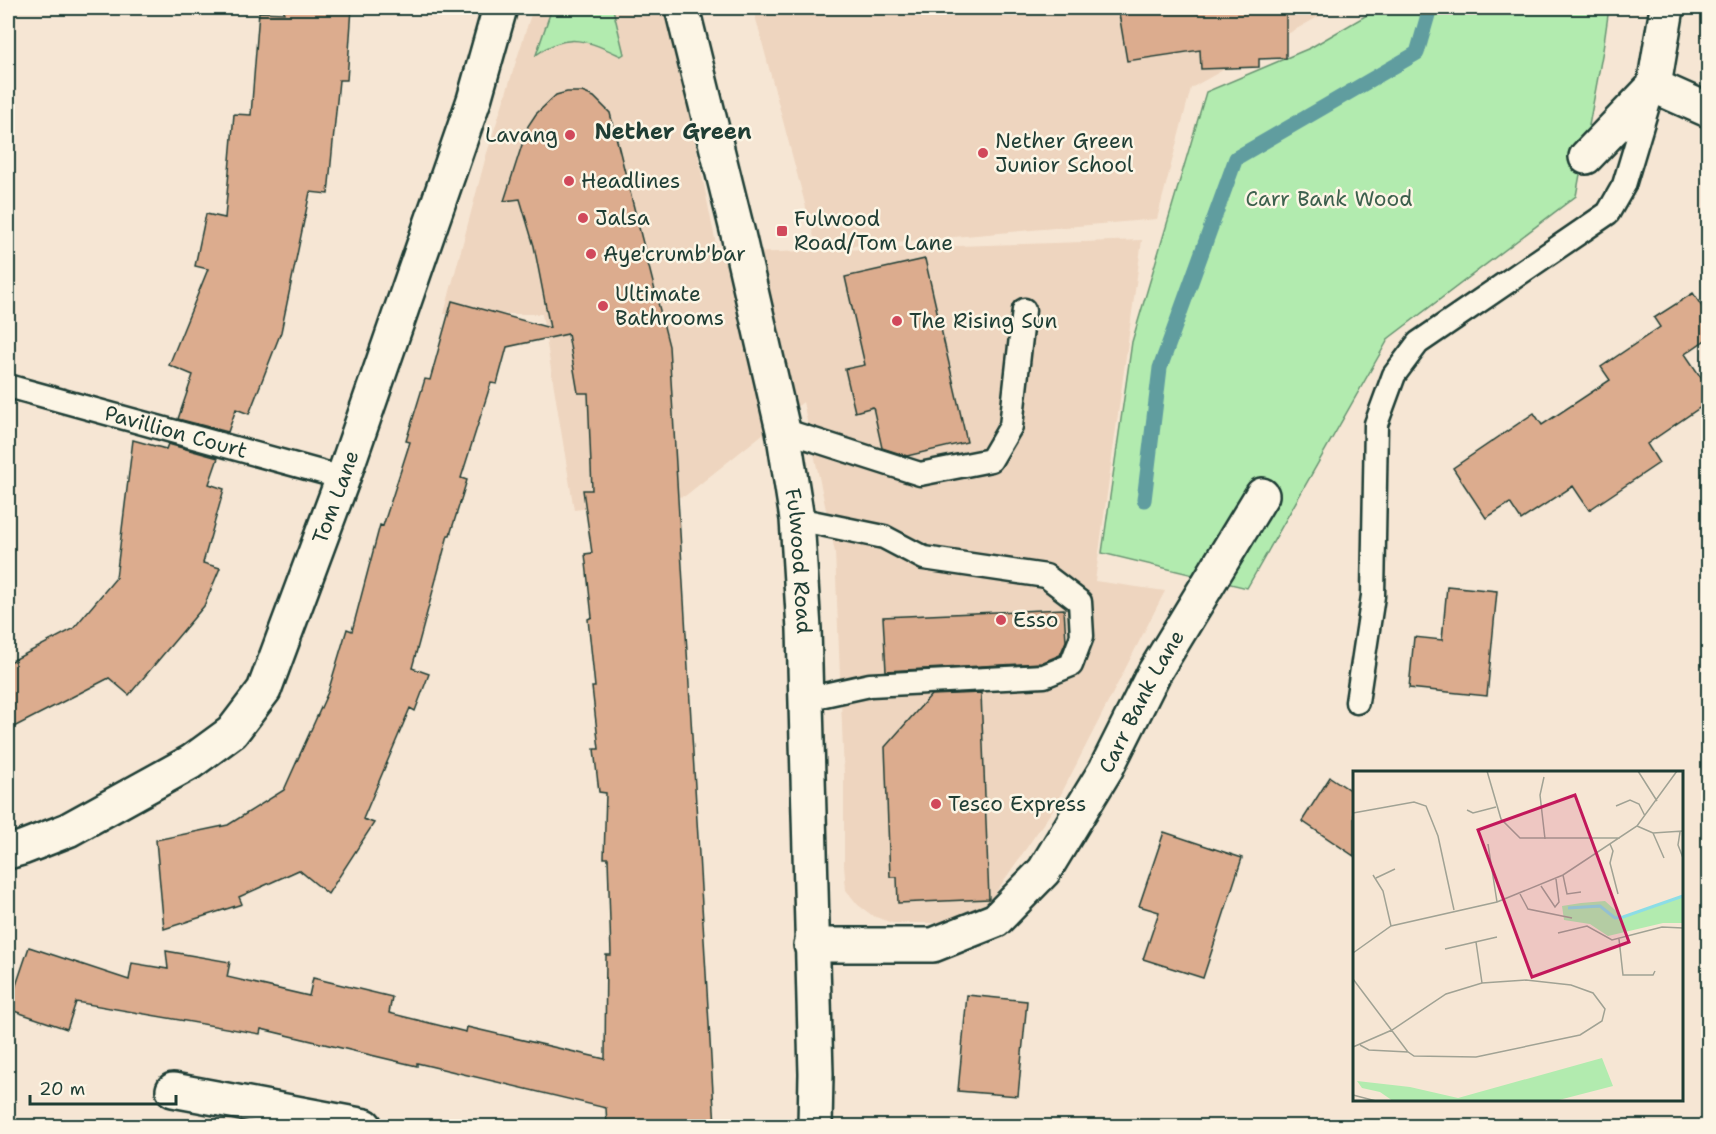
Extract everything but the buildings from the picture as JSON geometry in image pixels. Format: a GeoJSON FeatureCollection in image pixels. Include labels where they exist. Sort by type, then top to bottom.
{"type":"FeatureCollection","features":[{"type":"Feature","properties":{"kind":"street","name":"Tom Lane"},"geometry":{"type":"LineString","coordinates":[[8,852],[68,830],[191,762],[232,732],[264,690],[342,478],[474,100],[500,8]]}},
{"type":"Feature","properties":{"kind":"street","name":"Fulwood Road"},"geometry":{"type":"LineString","coordinates":[[682,8],[738,234],[783,430],[798,519],[806,699],[816,1074],[815,1126]]}},
{"type":"Feature","properties":{"kind":"street"},"geometry":{"type":"LineString","coordinates":[[1586,157],[1653,86],[1666,8]]}},
{"type":"Feature","properties":{"kind":"street"},"geometry":{"type":"LineString","coordinates":[[1653,86],[1708,110]]}},
{"type":"Feature","properties":{"kind":"street","name":"Carr Bank Lane"},"geometry":{"type":"LineString","coordinates":[[811,945],[933,945],[996,920],[1044,871],[1106,770],[1154,673],[1262,495]]}},
{"type":"Feature","properties":{"kind":"street"},"geometry":{"type":"LineString","coordinates":[[173,1090],[364,1126]]}},
{"type":"Feature","properties":{"kind":"lane"},"geometry":{"type":"LineString","coordinates":[[1357,702],[1373,596],[1376,424],[1394,375],[1418,343],[1608,213],[1624,185],[1653,86]]}},
{"type":"Feature","properties":{"kind":"lane"},"geometry":{"type":"LineString","coordinates":[[783,430],[920,474],[991,460],[1011,426],[1024,310]]}},
{"type":"Feature","properties":{"kind":"lane","name":"Pavillion Court"},"geometry":{"type":"LineString","coordinates":[[8,386],[342,478]]}},
{"type":"Feature","properties":{"kind":"lane"},"geometry":{"type":"LineString","coordinates":[[798,519],[884,537],[924,558],[1046,576],[1080,602],[1082,636],[1071,665],[1044,676],[870,685],[806,699]]}},
{"type":"Feature","properties":{"kind":"shaded area"},"geometry":{"type":"Polygon","coordinates":[[[533,8],[668,8],[718,254],[1142,240],[1095,581],[1165,591],[1054,808],[985,908],[943,923],[892,923],[873,916],[858,905],[846,890],[835,552],[803,402],[685,496],[574,510],[542,314],[444,314],[486,156],[533,8]]]}},
{"type":"Feature","properties":{"kind":"shaded area","name":"Nether Green Junior School"},"geometry":{"type":"Polygon","coordinates":[[[753,8],[1334,8],[1191,88],[1157,219],[817,249],[753,8]]]}},
{"type":"Feature","properties":{"kind":"green space"},"geometry":{"type":"Polygon","coordinates":[[[552,8],[613,9],[624,54],[621,56],[599,46],[568,41],[558,43],[536,55],[552,8]]]}},
{"type":"Feature","properties":{"kind":"green space","name":"Carr Bank Wood"},"geometry":{"type":"Polygon","coordinates":[[[1379,8],[1609,8],[1576,196],[1389,338],[1247,588],[1102,553],[1132,342],[1206,92],[1310,48],[1379,8]]]}},
{"type":"Feature","properties":{"kind":"waterway"},"geometry":{"type":"LineString","coordinates":[[1144,500],[1160,368],[1236,158],[1417,53],[1430,8]]}},
{"type":"Feature","properties":{"kind":"place","name":"Lavang"},"geometry":{"type":"Point","coordinates":[570,135]}},
{"type":"Feature","properties":{"kind":"place","name":"Nether Green Junior School"},"geometry":{"type":"Point","coordinates":[983,153]}},
{"type":"Feature","properties":{"kind":"place","name":"Headlines"},"geometry":{"type":"Point","coordinates":[569,181]}},
{"type":"Feature","properties":{"kind":"place","name":"Jalsa"},"geometry":{"type":"Point","coordinates":[583,218]}},
{"type":"Feature","properties":{"kind":"place","name":"Fulwood Road/Tom Lane"},"geometry":{"type":"Point","coordinates":[782,231]}},
{"type":"Feature","properties":{"kind":"place","name":"Aye'crumb'bar"},"geometry":{"type":"Point","coordinates":[591,254]}},
{"type":"Feature","properties":{"kind":"place","name":"Ultimate Bathrooms"},"geometry":{"type":"Point","coordinates":[603,306]}},
{"type":"Feature","properties":{"kind":"place","name":"The Rising Sun"},"geometry":{"type":"Point","coordinates":[897,321]}},
{"type":"Feature","properties":{"kind":"place","name":"Esso"},"geometry":{"type":"Point","coordinates":[1001,620]}},
{"type":"Feature","properties":{"kind":"place","name":"Tesco Express"},"geometry":{"type":"Point","coordinates":[936,804]}},
{"type":"Feature","properties":{"kind":"district","name":"Nether Green"},"geometry":{"type":"Point","coordinates":[673,131]}}]}
